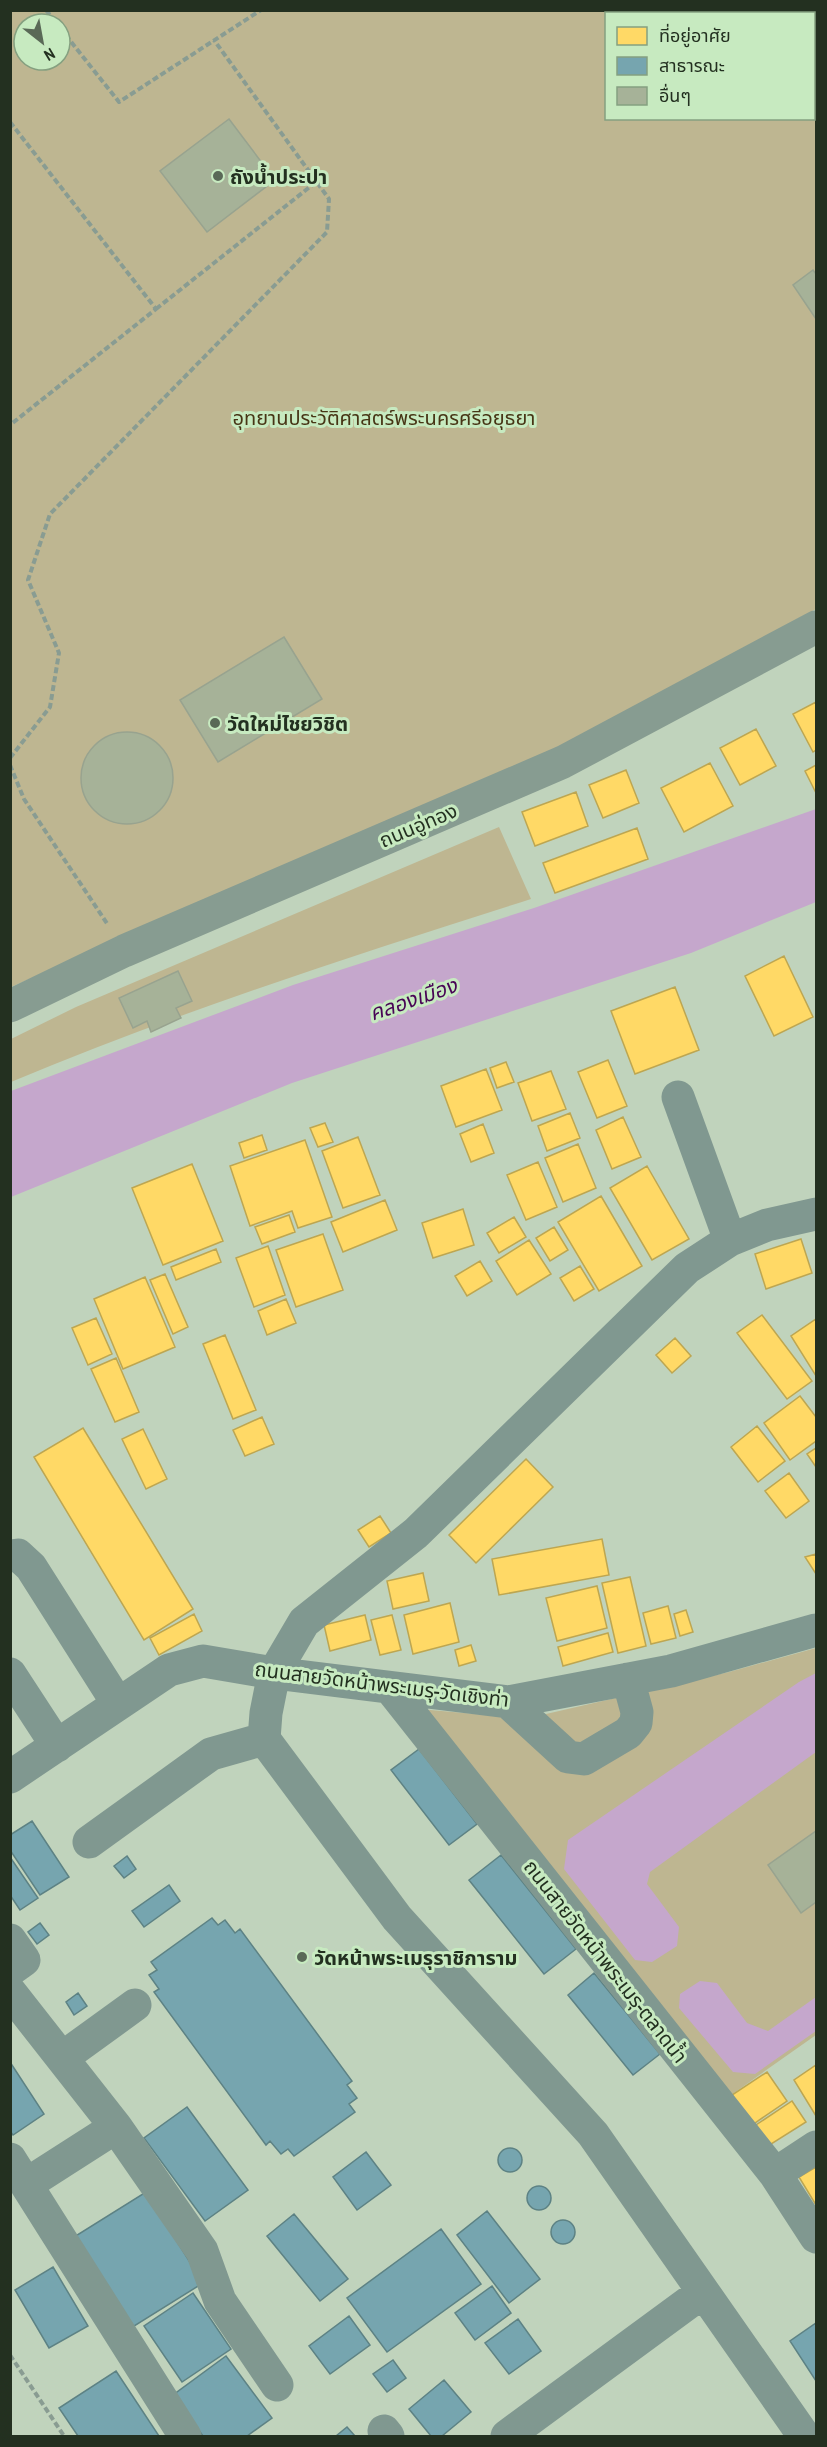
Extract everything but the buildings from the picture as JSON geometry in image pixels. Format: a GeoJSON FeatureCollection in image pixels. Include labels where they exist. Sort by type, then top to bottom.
{"type":"FeatureCollection","features":[{"type":"Feature","properties":{"kind":"main road","name":"ถนนอู่ทอง"},"geometry":{"type":"LineString","coordinates":[[10,1006],[124,951],[563,762],[816,627]]}},
{"type":"Feature","properties":{"kind":"street"},"geometry":{"type":"LineString","coordinates":[[678,1097],[730,1240]]}},
{"type":"Feature","properties":{"kind":"street"},"geometry":{"type":"LineString","coordinates":[[804,2436],[593,2134],[397,1918],[264,1739],[266,1713],[274,1673],[304,1622],[416,1533],[687,1268],[730,1240],[767,1225],[816,1214]]}},
{"type":"Feature","properties":{"kind":"street"},"geometry":{"type":"LineString","coordinates":[[10,1556],[18,1555],[31,1567],[118,1704]]}},
{"type":"Feature","properties":{"kind":"street","name":"ถนนสายวัดหน้าพระเมรุ-วัดเชิงท่า"},"geometry":{"type":"LineString","coordinates":[[10,1777],[169,1670],[203,1661],[391,1689],[508,1702],[671,1671],[816,1630]]}},
{"type":"Feature","properties":{"kind":"street"},"geometry":{"type":"LineString","coordinates":[[10,1674],[57,1746]]}},
{"type":"Feature","properties":{"kind":"street"},"geometry":{"type":"LineString","coordinates":[[508,1702],[568,1757],[584,1759],[628,1733],[636,1723],[637,1712],[628,1679]]}},
{"type":"Feature","properties":{"kind":"street","name":"ถนนสายวัดหน้าพระเมรุ-ตลาดน้ำ"},"geometry":{"type":"LineString","coordinates":[[391,1689],[775,2174],[816,2237]]}},
{"type":"Feature","properties":{"kind":"street"},"geometry":{"type":"LineString","coordinates":[[88,1842],[211,1754],[264,1739]]}},
{"type":"Feature","properties":{"kind":"street"},"geometry":{"type":"LineString","coordinates":[[10,1940],[24,1960],[10,1970]]}},
{"type":"Feature","properties":{"kind":"street"},"geometry":{"type":"LineString","coordinates":[[10,1992],[116,2127],[202,2251],[220,2301],[277,2385]]}},
{"type":"Feature","properties":{"kind":"street"},"geometry":{"type":"LineString","coordinates":[[62,2058],[135,2005]]}},
{"type":"Feature","properties":{"kind":"street"},"geometry":{"type":"LineString","coordinates":[[116,2127],[19,2171],[186,2436]]}},
{"type":"Feature","properties":{"kind":"street"},"geometry":{"type":"LineString","coordinates":[[775,2174],[816,2146]]}},
{"type":"Feature","properties":{"kind":"street"},"geometry":{"type":"LineString","coordinates":[[507,2436],[703,2292]]}},
{"type":"Feature","properties":{"kind":"path"},"geometry":{"type":"LineString","coordinates":[[72,43],[119,102],[261,10]]}},
{"type":"Feature","properties":{"kind":"path"},"geometry":{"type":"LineString","coordinates":[[10,758],[50,707],[59,653],[28,580],[50,514],[327,232],[329,199],[214,40]]}},
{"type":"Feature","properties":{"kind":"path"},"geometry":{"type":"LineString","coordinates":[[10,122],[156,309]]}},
{"type":"Feature","properties":{"kind":"path"},"geometry":{"type":"LineString","coordinates":[[10,424],[316,182]]}},
{"type":"Feature","properties":{"kind":"path"},"geometry":{"type":"LineString","coordinates":[[10,765],[24,800],[124,951]]}},
{"type":"Feature","properties":{"kind":"path"},"geometry":{"type":"LineString","coordinates":[[10,2355],[64,2436]]}},
{"type":"Feature","properties":{"kind":"green space","name":"อุทยานประวัติศาสตร์พระนครศรีอยุธยา"},"geometry":{"type":"Polygon","coordinates":[[[11,11],[816,11],[816,609],[555,749],[11,987],[11,11]]]}},
{"type":"Feature","properties":{"kind":"green space"},"geometry":{"type":"Polygon","coordinates":[[[499,827],[531,899],[204,1008],[11,1082],[11,1039],[76,1007],[499,827]]]}},
{"type":"Feature","properties":{"kind":"green space"},"geometry":{"type":"Polygon","coordinates":[[[816,1648],[816,2035],[731,2095],[419,1709],[498,1716],[546,1714],[729,1672],[816,1648]]]}},
{"type":"Feature","properties":{"kind":"water","name":"คลองเมือง"},"geometry":{"type":"Polygon","coordinates":[[[816,809],[816,902],[691,953],[292,1083],[11,1197],[11,1091],[293,985],[534,908],[816,809]]]}},
{"type":"Feature","properties":{"kind":"water"},"geometry":{"type":"Polygon","coordinates":[[[816,1673],[816,1752],[650,1872],[647,1884],[679,1927],[677,1946],[652,1962],[635,1960],[564,1869],[568,1840],[799,1682],[816,1673]]]}},
{"type":"Feature","properties":{"kind":"water"},"geometry":{"type":"Polygon","coordinates":[[[700,1981],[717,1983],[747,2023],[768,2031],[816,1997],[816,2031],[755,2074],[733,2072],[679,2008],[680,1994],[700,1981]]]}},
{"type":"Feature","properties":{"kind":"place","name":"ถังน้ำประปา"},"geometry":{"type":"Point","coordinates":[218,176]}},
{"type":"Feature","properties":{"kind":"place","name":"วัดใหม่ไชยวิชิต"},"geometry":{"type":"Point","coordinates":[215,723]}},
{"type":"Feature","properties":{"kind":"place","name":"วัดหน้าพระเมรุราชิการาม"},"geometry":{"type":"Point","coordinates":[302,1957]}}]}
